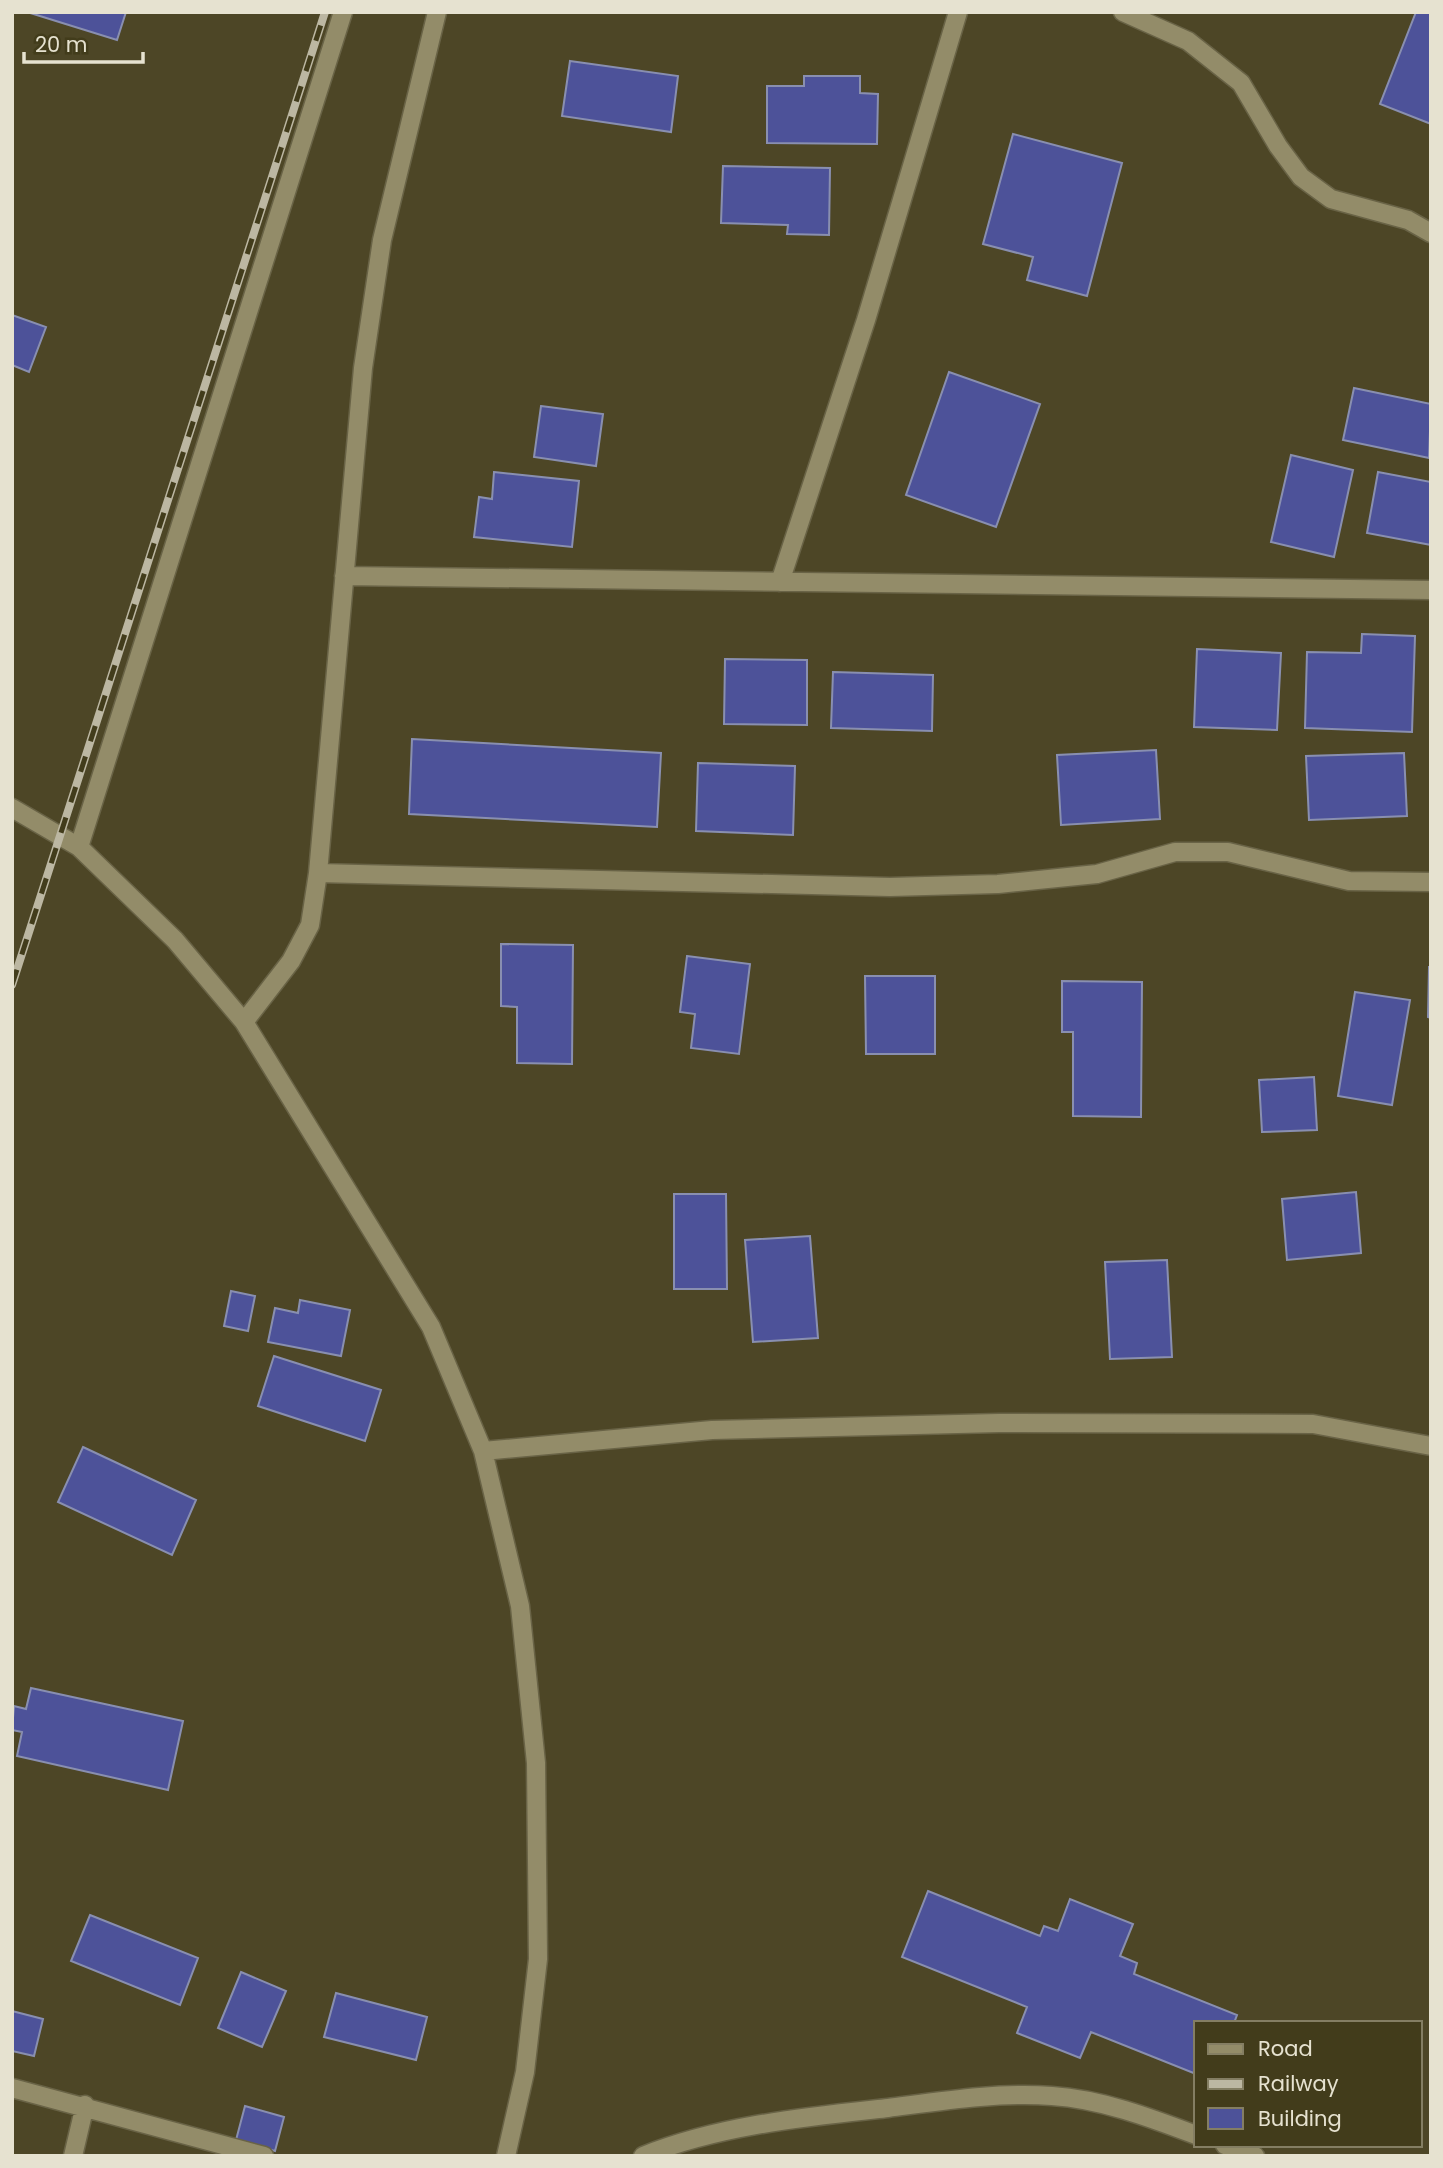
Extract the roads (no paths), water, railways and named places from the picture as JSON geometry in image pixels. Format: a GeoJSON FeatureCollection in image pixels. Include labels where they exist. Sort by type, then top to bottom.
{"type":"FeatureCollection","features":[{"type":"Feature","properties":{"kind":"street"},"geometry":{"type":"LineString","coordinates":[[79,847],[343,12]]}},
{"type":"Feature","properties":{"kind":"street"},"geometry":{"type":"LineString","coordinates":[[244,1022],[291,961],[310,925],[318,873],[363,368],[382,240],[437,12]]}},
{"type":"Feature","properties":{"kind":"street"},"geometry":{"type":"LineString","coordinates":[[780,582],[866,320],[958,12]]}},
{"type":"Feature","properties":{"kind":"street"},"geometry":{"type":"LineString","coordinates":[[1123,12],[1188,41],[1241,83],[1293,167],[1301,177],[1331,199],[1408,220],[1431,233]]}},
{"type":"Feature","properties":{"kind":"street"},"geometry":{"type":"LineString","coordinates":[[344,576],[1431,590]]}},
{"type":"Feature","properties":{"kind":"street"},"geometry":{"type":"LineString","coordinates":[[12,808],[79,847],[175,940],[244,1022],[431,1327],[483,1451],[520,1606],[536,1763],[538,1959],[526,2072],[506,2156]]}},
{"type":"Feature","properties":{"kind":"street"},"geometry":{"type":"LineString","coordinates":[[318,873],[890,887],[998,884],[1097,874],[1175,852],[1228,852],[1349,881],[1431,881]]}},
{"type":"Feature","properties":{"kind":"street"},"geometry":{"type":"LineString","coordinates":[[483,1451],[712,1430],[999,1423],[1313,1424],[1431,1446]]}},
{"type":"Feature","properties":{"kind":"street"},"geometry":{"type":"LineString","coordinates":[[12,2088],[85,2105],[264,2156]]}},
{"type":"Feature","properties":{"kind":"street"},"geometry":{"type":"LineString","coordinates":[[642,2156],[671,2144],[786,2119],[967,2098],[1054,2096],[1139,2114],[1194,2134]]}},
{"type":"Feature","properties":{"kind":"street"},"geometry":{"type":"LineString","coordinates":[[73,2156],[85,2105]]}},
{"type":"Feature","properties":{"kind":"street"},"geometry":{"type":"LineString","coordinates":[[1230,2147],[1255,2156]]}},
{"type":"Feature","properties":{"kind":"railway"},"geometry":{"type":"LineString","coordinates":[[12,985],[325,12]]}}]}
